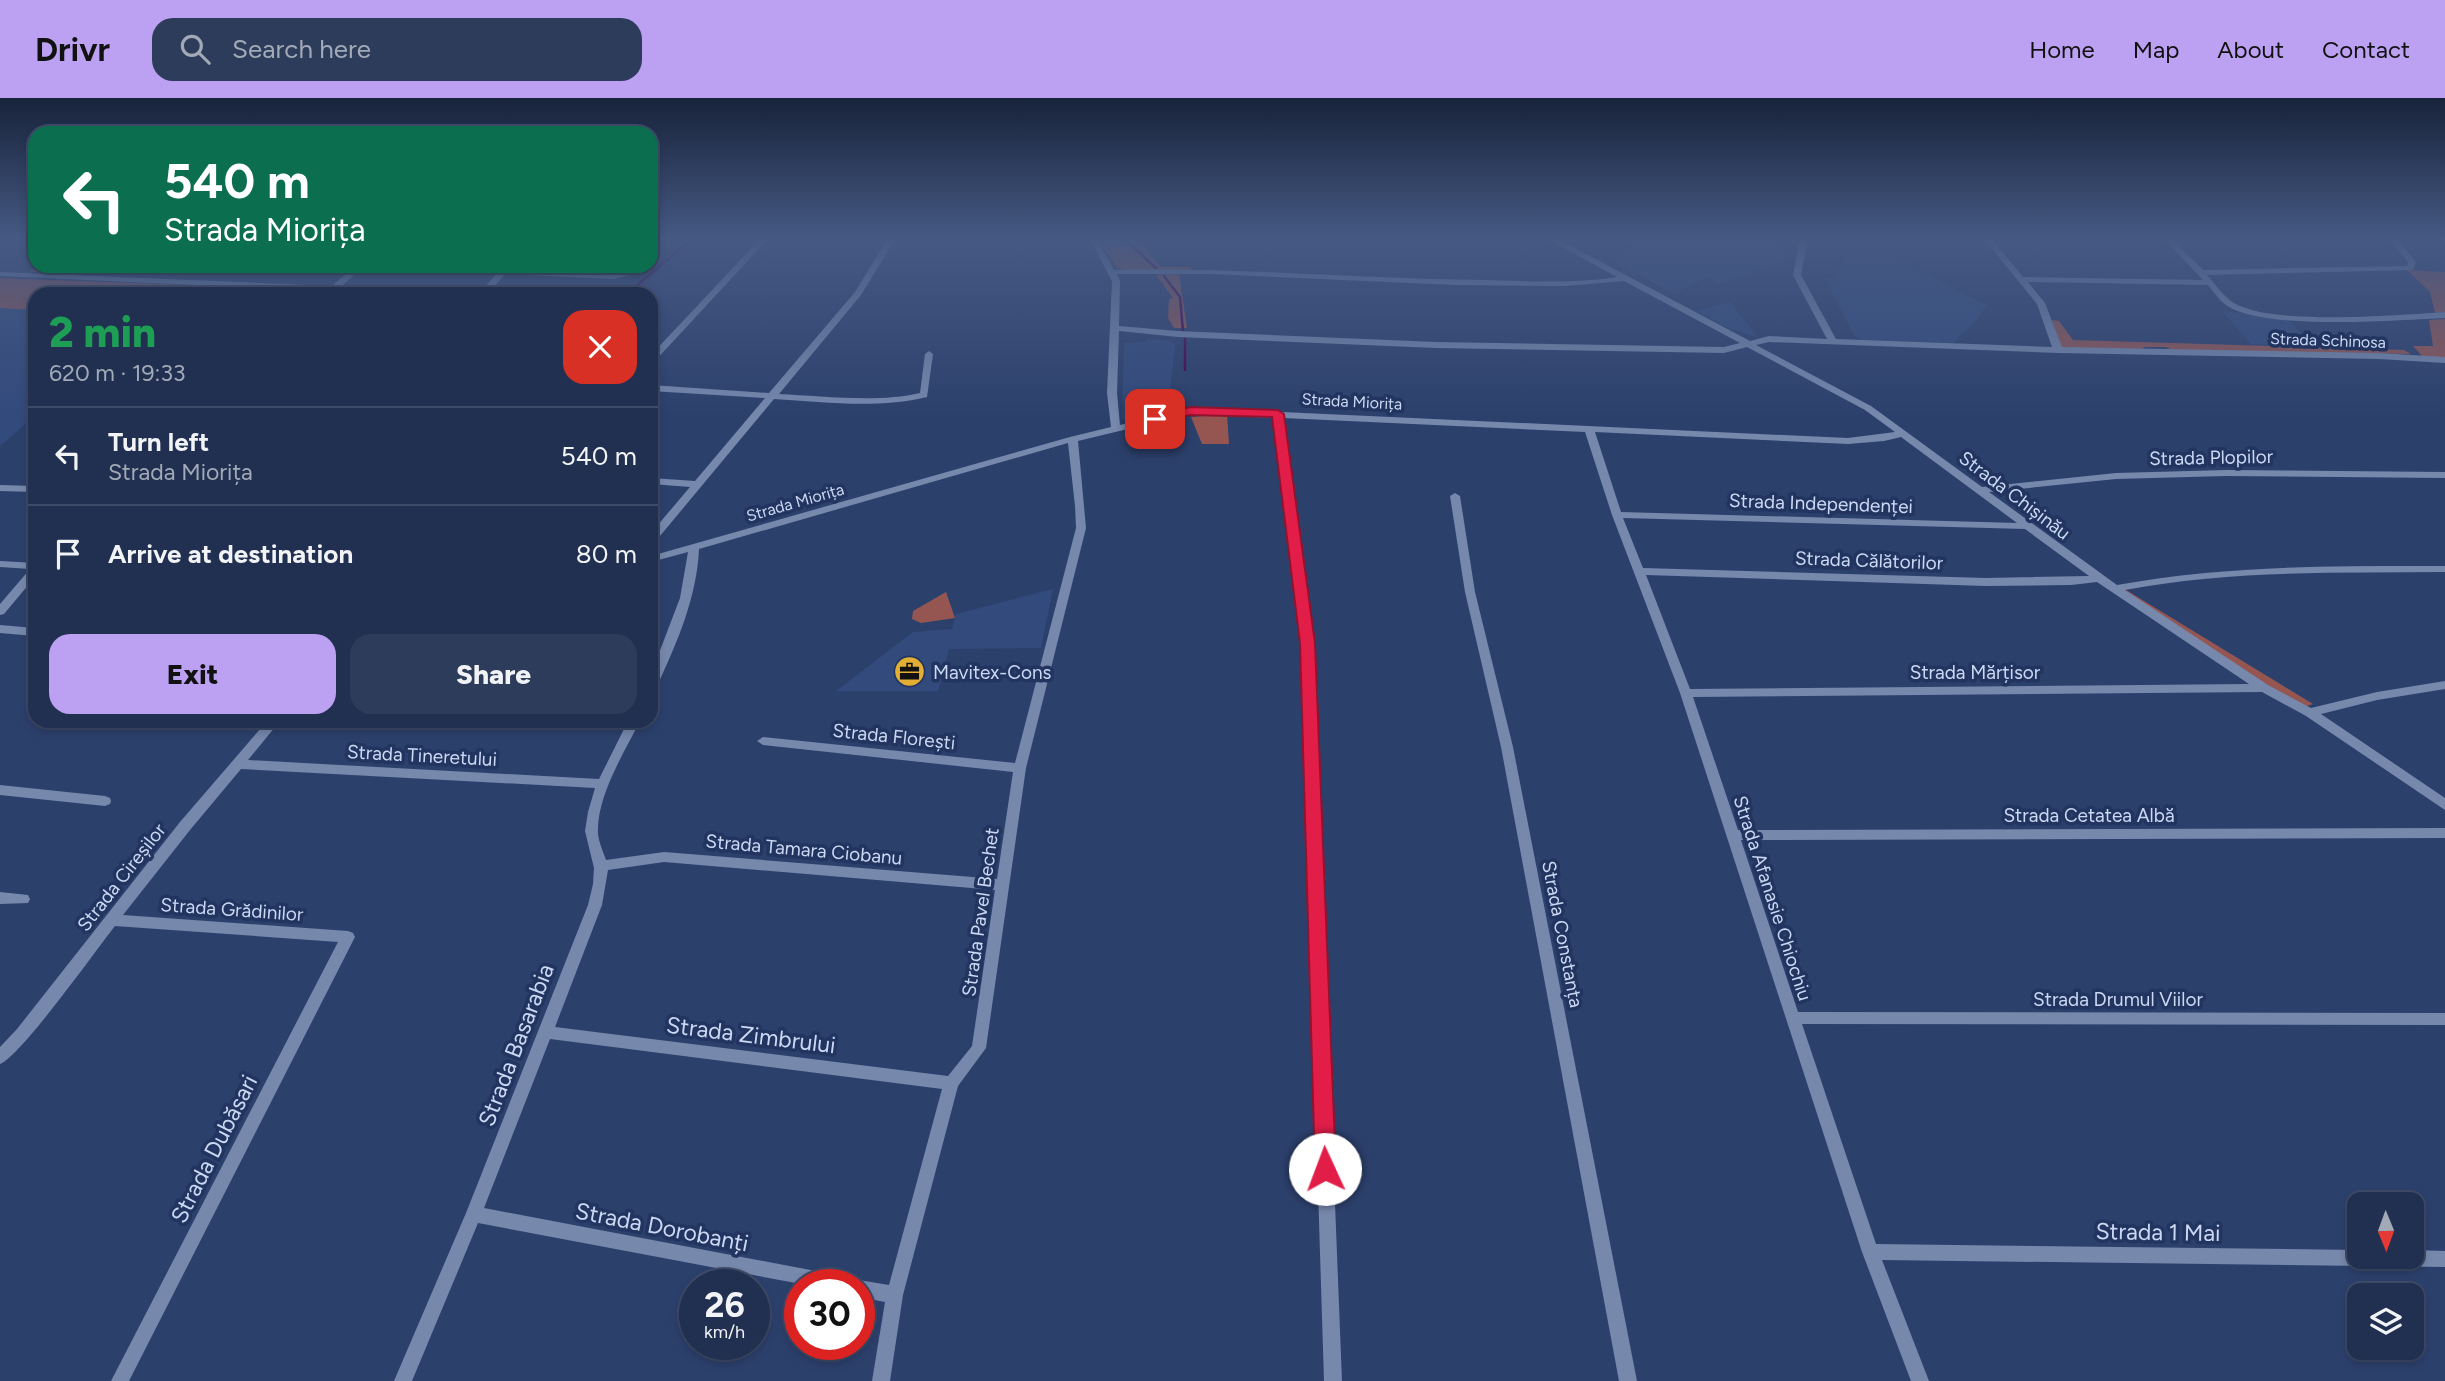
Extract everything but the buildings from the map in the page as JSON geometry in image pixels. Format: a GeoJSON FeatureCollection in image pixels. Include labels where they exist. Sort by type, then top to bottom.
{"type":"FeatureCollection","features":[{"type":"Feature","properties":{"kind":"street"},"geometry":{"type":"LineString","coordinates":[[658,353],[709,298]]}},
{"type":"Feature","properties":{"kind":"street"},"geometry":{"type":"LineString","coordinates":[[658,531],[854,298]]}},
{"type":"Feature","properties":{"kind":"street"},"geometry":{"type":"LineString","coordinates":[[1116,298],[1112,393],[1116,428]]}},
{"type":"Feature","properties":{"kind":"street","name":"Strada Chișinău"},"geometry":{"type":"LineString","coordinates":[[1663,298],[1868,408],[2024,526],[2114,589],[2264,688],[2309,713],[2445,805]]}},
{"type":"Feature","properties":{"kind":"street"},"geometry":{"type":"LineString","coordinates":[[1809,298],[1833,341]]}},
{"type":"Feature","properties":{"kind":"street"},"geometry":{"type":"LineString","coordinates":[[2036,298],[2047,313],[2058,350]]}},
{"type":"Feature","properties":{"kind":"street"},"geometry":{"type":"LineString","coordinates":[[2225,298],[2234,307],[2268,315],[2354,319],[2445,315]]}},
{"type":"Feature","properties":{"kind":"street","name":"Strada Schinosa"},"geometry":{"type":"LineString","coordinates":[[1115,328],[1178,334],[1436,345],[1724,350],[1769,339],[2445,360]]}},
{"type":"Feature","properties":{"kind":"street"},"geometry":{"type":"LineString","coordinates":[[658,388],[857,400],[915,400],[924,395],[929,354]]}},
{"type":"Feature","properties":{"kind":"street","name":"Strada Miorița"},"geometry":{"type":"LineString","coordinates":[[658,557],[1073,439],[1190,411],[1848,441],[1884,439],[1903,433]]}},
{"type":"Feature","properties":{"kind":"street"},"geometry":{"type":"LineString","coordinates":[[1278,414],[1307,643],[1333,1381]]}},
{"type":"Feature","properties":{"kind":"street","name":"Strada Afanasie Chiochiu"},"geometry":{"type":"LineString","coordinates":[[1589,428],[1617,514],[1686,693],[1870,1252],[1920,1381]]}},
{"type":"Feature","properties":{"kind":"street","name":"Strada Pavel Bechet"},"geometry":{"type":"LineString","coordinates":[[881,1381],[895,1295],[951,1083],[979,1048],[1020,768],[1081,528],[1081,511],[1072,459],[1073,439]]}},
{"type":"Feature","properties":{"kind":"street","name":"Strada Plopilor"},"geometry":{"type":"LineString","coordinates":[[1979,490],[2116,476],[2226,473],[2445,475]]}},
{"type":"Feature","properties":{"kind":"street"},"geometry":{"type":"LineString","coordinates":[[658,481],[696,484]]}},
{"type":"Feature","properties":{"kind":"street"},"geometry":{"type":"LineString","coordinates":[[0,488],[28,489]]}},
{"type":"Feature","properties":{"kind":"street","name":"Strada Constanța"},"geometry":{"type":"LineString","coordinates":[[1455,496],[1470,592],[1507,747],[1628,1381]]}},
{"type":"Feature","properties":{"kind":"street","name":"Strada Independenței"},"geometry":{"type":"LineString","coordinates":[[1617,514],[2024,526]]}},
{"type":"Feature","properties":{"kind":"street"},"geometry":{"type":"LineString","coordinates":[[658,668],[677,620],[694,562],[694,547]]}},
{"type":"Feature","properties":{"kind":"street"},"geometry":{"type":"LineString","coordinates":[[0,564],[28,567]]}},
{"type":"Feature","properties":{"kind":"street"},"geometry":{"type":"LineString","coordinates":[[2114,589],[2168,577],[2220,573],[2445,569]]}},
{"type":"Feature","properties":{"kind":"street","name":"Strada Călătorilor"},"geometry":{"type":"LineString","coordinates":[[1638,571],[1986,582],[2071,582],[2099,578]]}},
{"type":"Feature","properties":{"kind":"street"},"geometry":{"type":"LineString","coordinates":[[0,611],[28,577]]}},
{"type":"Feature","properties":{"kind":"street"},"geometry":{"type":"LineString","coordinates":[[0,629],[28,631]]}},
{"type":"Feature","properties":{"kind":"street"},"geometry":{"type":"LineString","coordinates":[[2309,713],[2412,688],[2445,685]]}},
{"type":"Feature","properties":{"kind":"street","name":"Strada Mărțisor"},"geometry":{"type":"LineString","coordinates":[[1686,693],[2264,688]]}},
{"type":"Feature","properties":{"kind":"street","name":"Strada Cireșilor"},"geometry":{"type":"LineString","coordinates":[[0,1057],[268,728]]}},
{"type":"Feature","properties":{"kind":"street","name":"Strada Basarabia"},"geometry":{"type":"LineString","coordinates":[[403,1381],[474,1214],[595,905],[601,886],[601,866],[591,842],[592,823],[604,784],[631,728]]}},
{"type":"Feature","properties":{"kind":"street","name":"Strada Florești"},"geometry":{"type":"LineString","coordinates":[[763,741],[1020,768]]}},
{"type":"Feature","properties":{"kind":"street","name":"Strada Tineretului"},"geometry":{"type":"LineString","coordinates":[[238,764],[604,784]]}},
{"type":"Feature","properties":{"kind":"street"},"geometry":{"type":"LineString","coordinates":[[0,790],[106,801]]}},
{"type":"Feature","properties":{"kind":"street","name":"Strada Cetatea Albă"},"geometry":{"type":"LineString","coordinates":[[1732,835],[2445,833]]}},
{"type":"Feature","properties":{"kind":"street","name":"Strada Tamara Ciobanu"},"geometry":{"type":"LineString","coordinates":[[601,866],[664,858],[1004,885]]}},
{"type":"Feature","properties":{"kind":"street"},"geometry":{"type":"LineString","coordinates":[[0,898],[23,899]]}},
{"type":"Feature","properties":{"kind":"street","name":"Strada Grădinilor"},"geometry":{"type":"LineString","coordinates":[[113,920],[348,937]]}},
{"type":"Feature","properties":{"kind":"street","name":"Strada Dubăsari"},"geometry":{"type":"LineString","coordinates":[[120,1381],[348,937]]}},
{"type":"Feature","properties":{"kind":"street","name":"Strada Drumul Viilor"},"geometry":{"type":"LineString","coordinates":[[1791,1018],[2445,1019]]}},
{"type":"Feature","properties":{"kind":"street","name":"Strada Zimbrului"},"geometry":{"type":"LineString","coordinates":[[546,1032],[951,1083]]}},
{"type":"Feature","properties":{"kind":"street","name":"Strada Dorobanți"},"geometry":{"type":"LineString","coordinates":[[474,1214],[784,1273]]}},
{"type":"Feature","properties":{"kind":"street","name":"Strada 1 Mai"},"geometry":{"type":"LineString","coordinates":[[1870,1252],[2445,1259]]}},
{"type":"Feature","properties":{"kind":"street"},"geometry":{"type":"LineString","coordinates":[[875,1291],[895,1295]]}},
{"type":"Feature","properties":{"kind":"shaded area"},"geometry":{"type":"Polygon","coordinates":[[[0,298],[28,298],[28,422],[0,446],[0,298]]]}},
{"type":"Feature","properties":{"kind":"shaded area"},"geometry":{"type":"Polygon","coordinates":[[[0,298],[28,298],[28,310],[0,308],[0,298]]]}},
{"type":"Feature","properties":{"kind":"shaded area"},"geometry":{"type":"Polygon","coordinates":[[[1183,298],[1187,328],[1174,328],[1168,318],[1169,299],[1183,298]]]}},
{"type":"Feature","properties":{"kind":"shaded area"},"geometry":{"type":"Polygon","coordinates":[[[1835,298],[1973,298],[1987,305],[1973,324],[1953,343],[1861,340],[1854,335],[1835,298]]]}},
{"type":"Feature","properties":{"kind":"shaded area"},"geometry":{"type":"Polygon","coordinates":[[[2431,298],[2445,298],[2445,312],[2435,313],[2431,298]]]}},
{"type":"Feature","properties":{"kind":"shaded area"},"geometry":{"type":"Polygon","coordinates":[[[1730,302],[1757,337],[1730,329],[1696,311],[1730,302]]]}},
{"type":"Feature","properties":{"kind":"shaded area"},"geometry":{"type":"Polygon","coordinates":[[[2222,311],[2287,318],[2311,346],[2251,344],[2222,311]]]}},
{"type":"Feature","properties":{"kind":"shaded area"},"geometry":{"type":"Polygon","coordinates":[[[2445,319],[2445,359],[2423,357],[2413,346],[2433,346],[2429,320],[2445,319]]]}},
{"type":"Feature","properties":{"kind":"shaded area"},"geometry":{"type":"Polygon","coordinates":[[[2052,320],[2059,321],[2073,340],[2404,350],[2411,354],[2172,350],[2166,347],[2144,347],[2142,350],[2063,348],[2052,320]]]}},
{"type":"Feature","properties":{"kind":"shaded area"},"geometry":{"type":"Polygon","coordinates":[[[1146,339],[1168,340],[1175,344],[1168,412],[1129,421],[1122,419],[1124,343],[1145,342],[1146,339]]]}},
{"type":"Feature","properties":{"kind":"shaded area"},"geometry":{"type":"Polygon","coordinates":[[[1227,414],[1229,444],[1202,444],[1191,417],[1227,414]]]}},
{"type":"Feature","properties":{"kind":"shaded area"},"geometry":{"type":"Polygon","coordinates":[[[1053,589],[1041,648],[949,649],[938,691],[836,691],[913,632],[952,629],[956,614],[1053,589]]]}},
{"type":"Feature","properties":{"kind":"shaded area"},"geometry":{"type":"Polygon","coordinates":[[[2126,590],[2313,704],[2304,707],[2266,687],[2124,592],[2126,590]]]}},
{"type":"Feature","properties":{"kind":"shaded area"},"geometry":{"type":"Polygon","coordinates":[[[946,592],[955,618],[921,623],[912,619],[913,611],[946,592]]]}},
{"type":"Feature","properties":{"kind":"waterway"},"geometry":{"type":"LineString","coordinates":[[1180,298],[1183,331]]}},
{"type":"Feature","properties":{"kind":"waterway"},"geometry":{"type":"LineString","coordinates":[[1185,339],[1185,370]]}},
{"type":"Feature","properties":{"kind":"place","name":"Mavitex-Cons"},"geometry":{"type":"Point","coordinates":[910,672]}},
{"type":"Feature","properties":{"kind":"route"},"geometry":{"type":"LineString","coordinates":[[1155,419],[1190,411],[1214,410],[1278,414],[1286,494],[1307,643],[1325,1169]]}}]}
